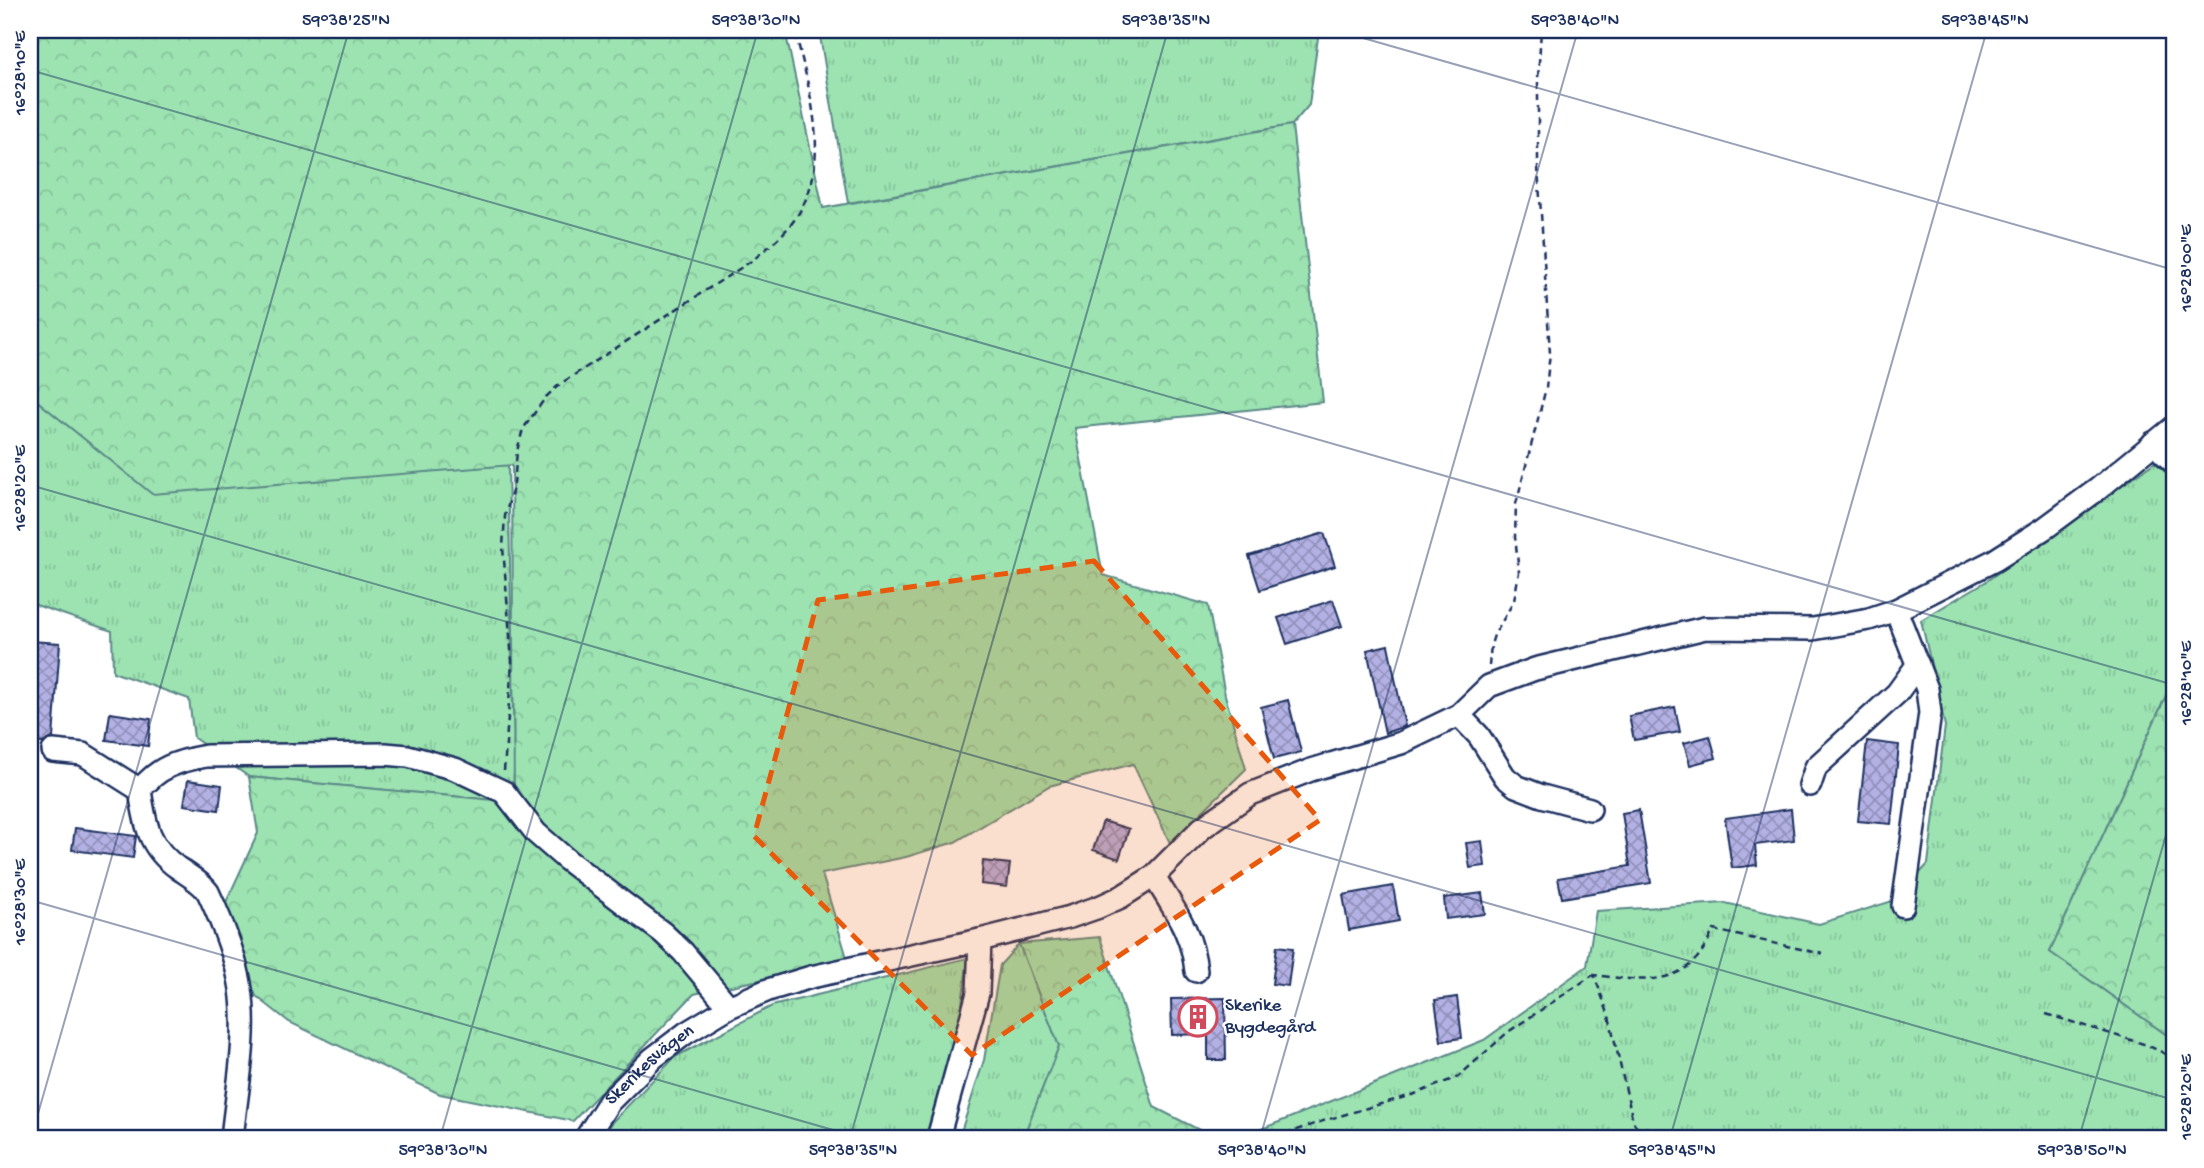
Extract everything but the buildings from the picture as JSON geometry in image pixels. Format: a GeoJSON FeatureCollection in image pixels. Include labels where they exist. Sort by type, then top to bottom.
{"type":"FeatureCollection","features":[{"type":"Feature","properties":{"kind":"street"},"geometry":{"type":"LineString","coordinates":[[1489,687],[1535,669],[1705,628],[1813,629],[1869,619],[1896,610],[1995,560],[2015,547],[2098,489],[2174,427]]}},
{"type":"Feature","properties":{"kind":"street"},"geometry":{"type":"LineString","coordinates":[[2153,443],[2174,463]]}},
{"type":"Feature","properties":{"kind":"street"},"geometry":{"type":"LineString","coordinates":[[1896,610],[1927,689],[1930,713],[1903,906]]}},
{"type":"Feature","properties":{"kind":"street"},"geometry":{"type":"LineString","coordinates":[[1810,785],[1816,767],[1897,693],[1918,664]]}},
{"type":"Feature","properties":{"kind":"street","name":"Skerikesvägen"},"geometry":{"type":"LineString","coordinates":[[586,1138],[610,1102],[653,1058],[686,1033],[729,1007],[768,990],[811,977],[980,940],[1099,907],[1154,876],[1202,828],[1250,793],[1311,770],[1401,743],[1459,715],[1489,687]]}},
{"type":"Feature","properties":{"kind":"street"},"geometry":{"type":"LineString","coordinates":[[1459,715],[1479,736],[1505,777],[1516,786],[1590,809]]}},
{"type":"Feature","properties":{"kind":"street"},"geometry":{"type":"LineString","coordinates":[[53,751],[83,754],[140,790],[153,845],[167,860],[204,886],[208,892],[241,987],[243,1024],[232,1138]]}},
{"type":"Feature","properties":{"kind":"street"},"geometry":{"type":"LineString","coordinates":[[140,790],[152,775],[184,760],[206,757],[385,754],[428,760],[455,769],[504,792],[536,833],[663,933],[683,952],[729,1007]]}},
{"type":"Feature","properties":{"kind":"street"},"geometry":{"type":"LineString","coordinates":[[1154,876],[1189,934],[1194,948],[1196,971]]}},
{"type":"Feature","properties":{"kind":"street"},"geometry":{"type":"LineString","coordinates":[[938,1138],[978,993],[980,940]]}},
{"type":"Feature","properties":{"kind":"path"},"geometry":{"type":"LineString","coordinates":[[504,792],[504,752],[512,662],[503,530],[523,429],[546,397],[561,384],[753,260],[777,241],[794,220],[808,194],[817,157],[816,131],[795,30]]}},
{"type":"Feature","properties":{"kind":"path"},"geometry":{"type":"LineString","coordinates":[[1489,687],[1491,645],[1514,601],[1518,572],[1516,504],[1546,388],[1549,364],[1549,308],[1538,167],[1541,30]]}},
{"type":"Feature","properties":{"kind":"path"},"geometry":{"type":"LineString","coordinates":[[1273,1138],[1415,1094],[1458,1077],[1508,1032],[1594,975],[1667,979],[1697,959],[1714,930],[1823,954]]}},
{"type":"Feature","properties":{"kind":"path"},"geometry":{"type":"LineString","coordinates":[[1594,975],[1609,1016],[1633,1121],[1643,1138]]}},
{"type":"Feature","properties":{"kind":"path"},"geometry":{"type":"LineString","coordinates":[[2046,1014],[2147,1045],[2174,1058]]}},
{"type":"Feature","properties":{"kind":"highlighted area"},"geometry":{"type":"Polygon","coordinates":[[[1094,561],[1320,820],[972,1055],[754,836],[818,600],[1094,561]]]}},
{"type":"Feature","properties":{"kind":"green space"},"geometry":{"type":"Polygon","coordinates":[[[30,30],[785,30],[823,208],[1292,125],[1323,402],[1075,428],[1103,575],[1208,605],[1225,695],[1246,769],[1170,843],[1133,764],[1049,786],[955,842],[906,857],[822,874],[848,961],[694,994],[573,1121],[440,1094],[289,1022],[256,996],[222,911],[258,833],[249,777],[514,802],[512,465],[152,494],[30,395],[30,30]]]}},
{"type":"Feature","properties":{"kind":"green space"},"geometry":{"type":"Polygon","coordinates":[[[819,30],[1319,30],[1309,105],[1292,125],[848,203],[819,30]]]}},
{"type":"Feature","properties":{"kind":"green space"},"geometry":{"type":"Polygon","coordinates":[[[30,395],[152,493],[508,465],[515,802],[249,777],[194,738],[189,699],[113,672],[112,631],[30,603],[30,395]]]}},
{"type":"Feature","properties":{"kind":"green space"},"geometry":{"type":"Polygon","coordinates":[[[2155,462],[2174,480],[2174,678],[2050,952],[2174,1040],[2174,1138],[1239,1138],[1484,1040],[1587,966],[1596,911],[1725,903],[1819,924],[1896,900],[1928,864],[1945,726],[1921,620],[1985,582],[2155,462]]]}},
{"type":"Feature","properties":{"kind":"green space"},"geometry":{"type":"Polygon","coordinates":[[[2174,678],[2174,1040],[2050,952],[2174,678]]]}},
{"type":"Feature","properties":{"kind":"green space"},"geometry":{"type":"Polygon","coordinates":[[[1100,937],[1154,1107],[1215,1138],[1023,1138],[1059,1046],[1019,944],[1100,937]]]}},
{"type":"Feature","properties":{"kind":"green space"},"geometry":{"type":"Polygon","coordinates":[[[1019,944],[1059,1046],[1023,1138],[959,1138],[984,1060],[1000,965],[1019,944]]]}},
{"type":"Feature","properties":{"kind":"green space"},"geometry":{"type":"Polygon","coordinates":[[[968,958],[959,1027],[928,1138],[604,1138],[612,1122],[675,1057],[772,1006],[968,958]]]}},
{"type":"Feature","properties":{"kind":"place","name":"Skerike Bygdegård"},"geometry":{"type":"Point","coordinates":[1198,1017]}}]}
